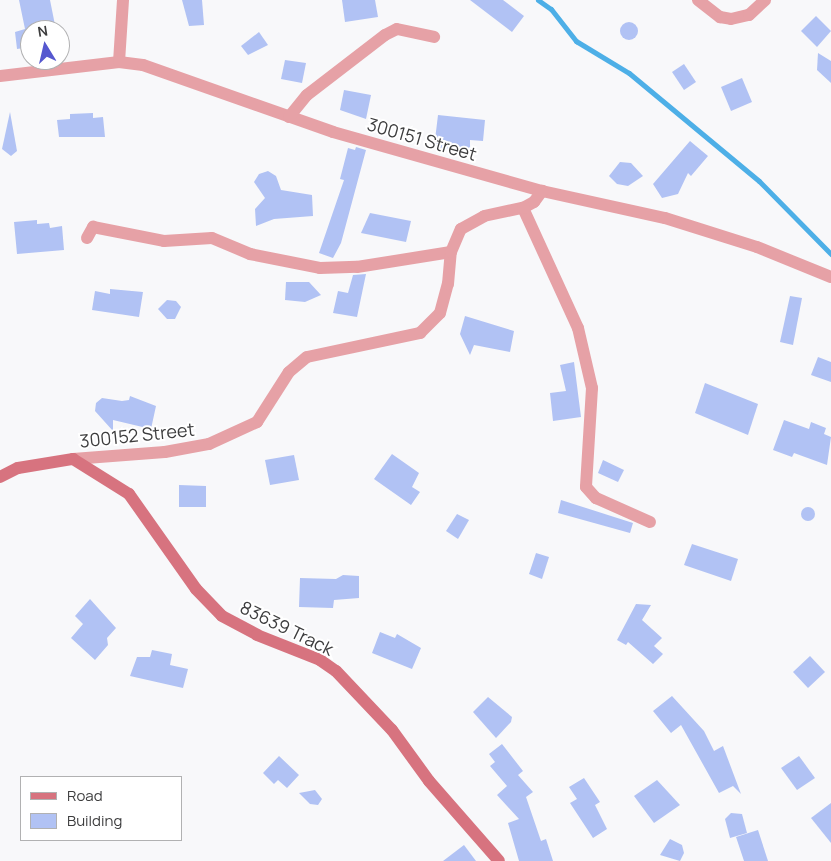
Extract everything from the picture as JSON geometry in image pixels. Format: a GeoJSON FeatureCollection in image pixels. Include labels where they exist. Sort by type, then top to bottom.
{"type":"FeatureCollection","features":[{"type":"Feature","properties":{"kind":"street"},"geometry":{"type":"LineString","coordinates":[[119,62],[123,0]]}},
{"type":"Feature","properties":{"kind":"street"},"geometry":{"type":"LineString","coordinates":[[698,0],[720,18],[731,20],[749,15],[765,0]]}},
{"type":"Feature","properties":{"kind":"street"},"geometry":{"type":"LineString","coordinates":[[289,117],[307,94],[385,35],[397,29],[434,37]]}},
{"type":"Feature","properties":{"kind":"street","name":"300151 Street"},"geometry":{"type":"LineString","coordinates":[[0,76],[119,62],[174,73],[289,117],[542,191],[665,218],[757,247],[831,277]]}},
{"type":"Feature","properties":{"kind":"street"},"geometry":{"type":"LineString","coordinates":[[542,191],[534,202],[523,208],[578,328],[592,388],[586,488],[596,498],[650,522]]}},
{"type":"Feature","properties":{"kind":"street","name":"300152 Street"},"geometry":{"type":"LineString","coordinates":[[0,477],[18,468],[73,459],[164,452],[210,444],[244,431],[257,422],[289,372],[307,357],[420,333],[432,324],[440,313],[448,284],[451,252],[461,229],[473,221],[502,210],[523,208]]}},
{"type":"Feature","properties":{"kind":"street"},"geometry":{"type":"LineString","coordinates":[[87,238],[93,227],[164,241],[212,238],[250,254],[320,268],[357,267],[451,252]]}},
{"type":"Feature","properties":{"kind":"street","name":"83639 Track"},"geometry":{"type":"LineString","coordinates":[[73,459],[112,482],[140,505],[196,589],[222,616],[257,635],[320,660],[336,671],[392,730],[428,781],[498,861]]}},
{"type":"Feature","properties":{"kind":"building"},"geometry":{"type":"Polygon","coordinates":[[[19,0],[50,0],[54,20],[23,20],[19,0]]]}},
{"type":"Feature","properties":{"kind":"building"},"geometry":{"type":"Polygon","coordinates":[[[182,0],[202,0],[204,25],[189,26],[182,0]]]}},
{"type":"Feature","properties":{"kind":"building"},"geometry":{"type":"Polygon","coordinates":[[[342,0],[375,0],[378,17],[345,22],[342,0]]]}},
{"type":"Feature","properties":{"kind":"building"},"geometry":{"type":"Polygon","coordinates":[[[470,0],[503,0],[524,16],[512,32],[470,0]]]}},
{"type":"Feature","properties":{"kind":"building"},"geometry":{"type":"Polygon","coordinates":[[[816,16],[831,31],[817,47],[801,31],[816,16]]]}},
{"type":"Feature","properties":{"kind":"building"},"geometry":{"type":"Polygon","coordinates":[[[625,22],[633,22],[638,27],[636,38],[625,40],[620,35],[620,27],[625,22]]]}},
{"type":"Feature","properties":{"kind":"building"},"geometry":{"type":"Polygon","coordinates":[[[20,30],[20,49],[17,49],[15,32],[20,30]]]}},
{"type":"Feature","properties":{"kind":"building"},"geometry":{"type":"Polygon","coordinates":[[[259,32],[268,45],[248,55],[241,46],[259,32]]]}},
{"type":"Feature","properties":{"kind":"building"},"geometry":{"type":"Polygon","coordinates":[[[818,53],[831,61],[831,83],[817,70],[818,53]]]}},
{"type":"Feature","properties":{"kind":"building"},"geometry":{"type":"Polygon","coordinates":[[[285,60],[306,63],[302,83],[281,79],[285,60]]]}},
{"type":"Feature","properties":{"kind":"building"},"geometry":{"type":"Polygon","coordinates":[[[684,64],[696,82],[684,90],[672,72],[684,64]]]}},
{"type":"Feature","properties":{"kind":"building"},"geometry":{"type":"Polygon","coordinates":[[[742,78],[752,102],[731,111],[721,87],[742,78]]]}},
{"type":"Feature","properties":{"kind":"building"},"geometry":{"type":"Polygon","coordinates":[[[344,90],[371,95],[366,119],[340,110],[344,90]]]}},
{"type":"Feature","properties":{"kind":"building"},"geometry":{"type":"Polygon","coordinates":[[[10,112],[17,151],[11,156],[2,149],[10,112]]]}},
{"type":"Feature","properties":{"kind":"building"},"geometry":{"type":"Polygon","coordinates":[[[93,113],[93,118],[103,117],[105,137],[59,137],[57,120],[70,119],[70,114],[93,113]]]}},
{"type":"Feature","properties":{"kind":"building"},"geometry":{"type":"Polygon","coordinates":[[[438,115],[485,120],[483,141],[470,140],[470,151],[434,148],[438,115]]]}},
{"type":"Feature","properties":{"kind":"building"},"geometry":{"type":"Polygon","coordinates":[[[690,141],[708,156],[691,176],[688,173],[678,194],[662,198],[653,184],[690,141]]]}},
{"type":"Feature","properties":{"kind":"building"},"geometry":{"type":"Polygon","coordinates":[[[356,147],[366,150],[341,243],[333,258],[319,253],[344,180],[340,179],[348,148],[355,150],[356,147]]]}},
{"type":"Feature","properties":{"kind":"building"},"geometry":{"type":"Polygon","coordinates":[[[620,162],[631,163],[643,176],[628,186],[617,184],[609,176],[620,162]]]}},
{"type":"Feature","properties":{"kind":"building"},"geometry":{"type":"Polygon","coordinates":[[[268,171],[276,176],[281,190],[312,195],[313,216],[274,219],[256,226],[255,209],[265,198],[254,182],[259,174],[268,171]]]}},
{"type":"Feature","properties":{"kind":"building"},"geometry":{"type":"Polygon","coordinates":[[[370,213],[411,221],[406,242],[361,233],[370,213]]]}},
{"type":"Feature","properties":{"kind":"building"},"geometry":{"type":"Polygon","coordinates":[[[37,220],[37,224],[49,223],[50,228],[62,226],[64,250],[17,254],[14,222],[37,220]]]}},
{"type":"Feature","properties":{"kind":"building"},"geometry":{"type":"Polygon","coordinates":[[[366,274],[357,317],[333,313],[338,291],[348,293],[353,275],[366,274]]]}},
{"type":"Feature","properties":{"kind":"building"},"geometry":{"type":"Polygon","coordinates":[[[286,282],[309,282],[321,295],[305,302],[285,300],[286,282]]]}},
{"type":"Feature","properties":{"kind":"building"},"geometry":{"type":"Polygon","coordinates":[[[110,289],[143,292],[139,317],[92,310],[95,291],[110,294],[110,289]]]}},
{"type":"Feature","properties":{"kind":"building"},"geometry":{"type":"Polygon","coordinates":[[[790,296],[802,298],[793,345],[780,342],[790,296]]]}},
{"type":"Feature","properties":{"kind":"building"},"geometry":{"type":"Polygon","coordinates":[[[167,300],[176,301],[181,307],[175,319],[167,319],[158,309],[167,300]]]}},
{"type":"Feature","properties":{"kind":"building"},"geometry":{"type":"Polygon","coordinates":[[[465,316],[514,331],[510,352],[474,345],[470,355],[460,334],[465,316]]]}},
{"type":"Feature","properties":{"kind":"building"},"geometry":{"type":"Polygon","coordinates":[[[818,357],[831,362],[831,382],[811,375],[818,357]]]}},
{"type":"Feature","properties":{"kind":"building"},"geometry":{"type":"Polygon","coordinates":[[[574,362],[581,417],[553,421],[550,393],[566,391],[560,365],[574,362]]]}},
{"type":"Feature","properties":{"kind":"building"},"geometry":{"type":"Polygon","coordinates":[[[705,383],[758,404],[748,435],[695,413],[705,383]]]}},
{"type":"Feature","properties":{"kind":"building"},"geometry":{"type":"Polygon","coordinates":[[[130,396],[156,406],[151,429],[113,420],[113,431],[95,411],[96,403],[102,398],[122,401],[129,400],[130,396]]]}},
{"type":"Feature","properties":{"kind":"building"},"geometry":{"type":"Polygon","coordinates":[[[784,420],[809,429],[811,422],[826,428],[824,434],[831,437],[827,465],[794,453],[792,457],[773,450],[784,420]]]}},
{"type":"Feature","properties":{"kind":"building"},"geometry":{"type":"Polygon","coordinates":[[[392,454],[419,473],[412,487],[420,492],[411,505],[374,479],[392,454]]]}},
{"type":"Feature","properties":{"kind":"building"},"geometry":{"type":"Polygon","coordinates":[[[294,455],[299,480],[270,485],[265,460],[294,455]]]}},
{"type":"Feature","properties":{"kind":"building"},"geometry":{"type":"Polygon","coordinates":[[[603,460],[624,470],[618,482],[598,473],[603,460]]]}},
{"type":"Feature","properties":{"kind":"building"},"geometry":{"type":"Polygon","coordinates":[[[179,485],[206,486],[206,507],[179,507],[179,485]]]}},
{"type":"Feature","properties":{"kind":"building"},"geometry":{"type":"Polygon","coordinates":[[[561,500],[633,523],[630,533],[558,513],[561,500]]]}},
{"type":"Feature","properties":{"kind":"building"},"geometry":{"type":"Polygon","coordinates":[[[805,507],[811,507],[815,514],[811,521],[805,521],[801,517],[801,511],[805,507]]]}},
{"type":"Feature","properties":{"kind":"building"},"geometry":{"type":"Polygon","coordinates":[[[457,514],[469,520],[458,539],[446,531],[457,514]]]}},
{"type":"Feature","properties":{"kind":"building"},"geometry":{"type":"Polygon","coordinates":[[[692,544],[738,559],[731,581],[684,565],[692,544]]]}},
{"type":"Feature","properties":{"kind":"building"},"geometry":{"type":"Polygon","coordinates":[[[536,553],[549,557],[542,579],[529,574],[536,553]]]}},
{"type":"Feature","properties":{"kind":"building"},"geometry":{"type":"Polygon","coordinates":[[[343,575],[359,576],[359,598],[334,600],[333,608],[299,607],[300,578],[336,579],[343,575]]]}},
{"type":"Feature","properties":{"kind":"building"},"geometry":{"type":"Polygon","coordinates":[[[90,599],[116,628],[107,638],[108,645],[95,660],[71,638],[83,624],[75,616],[90,599]]]}},
{"type":"Feature","properties":{"kind":"building"},"geometry":{"type":"Polygon","coordinates":[[[636,604],[651,605],[642,620],[662,638],[654,646],[663,654],[653,664],[628,642],[626,645],[617,640],[636,604]]]}},
{"type":"Feature","properties":{"kind":"building"},"geometry":{"type":"Polygon","coordinates":[[[380,632],[395,638],[397,634],[421,648],[412,669],[372,653],[380,632]]]}},
{"type":"Feature","properties":{"kind":"building"},"geometry":{"type":"Polygon","coordinates":[[[152,650],[172,654],[170,665],[188,669],[183,688],[130,676],[137,657],[150,657],[152,650]]]}},
{"type":"Feature","properties":{"kind":"building"},"geometry":{"type":"Polygon","coordinates":[[[810,656],[825,672],[808,688],[793,672],[810,656]]]}},
{"type":"Feature","properties":{"kind":"building"},"geometry":{"type":"Polygon","coordinates":[[[672,696],[704,731],[714,751],[723,746],[741,794],[733,786],[719,793],[681,725],[671,733],[653,711],[672,696]]]}},
{"type":"Feature","properties":{"kind":"building"},"geometry":{"type":"Polygon","coordinates":[[[488,697],[512,717],[511,722],[496,738],[473,712],[488,697]]]}},
{"type":"Feature","properties":{"kind":"building"},"geometry":{"type":"Polygon","coordinates":[[[502,744],[523,771],[518,775],[533,792],[526,797],[541,841],[546,839],[553,861],[519,861],[508,823],[519,819],[497,795],[507,786],[490,766],[495,762],[489,754],[502,744]]]}},
{"type":"Feature","properties":{"kind":"building"},"geometry":{"type":"Polygon","coordinates":[[[279,756],[299,775],[287,788],[278,780],[274,784],[263,773],[279,756]]]}},
{"type":"Feature","properties":{"kind":"building"},"geometry":{"type":"Polygon","coordinates":[[[799,756],[815,778],[797,790],[781,768],[799,756]]]}},
{"type":"Feature","properties":{"kind":"building"},"geometry":{"type":"Polygon","coordinates":[[[584,778],[600,802],[595,805],[607,829],[593,838],[570,803],[577,799],[569,787],[584,778]]]}},
{"type":"Feature","properties":{"kind":"building"},"geometry":{"type":"Polygon","coordinates":[[[657,780],[680,805],[654,823],[634,796],[657,780]]]}},
{"type":"Feature","properties":{"kind":"building"},"geometry":{"type":"Polygon","coordinates":[[[315,790],[322,799],[318,805],[310,804],[299,793],[315,790]]]}},
{"type":"Feature","properties":{"kind":"building"},"geometry":{"type":"Polygon","coordinates":[[[831,803],[831,843],[811,818],[831,803]]]}},
{"type":"Feature","properties":{"kind":"building"},"geometry":{"type":"Polygon","coordinates":[[[731,813],[742,814],[747,833],[730,838],[725,819],[731,813]]]}},
{"type":"Feature","properties":{"kind":"building"},"geometry":{"type":"Polygon","coordinates":[[[758,830],[768,861],[744,861],[736,837],[758,830]]]}},
{"type":"Feature","properties":{"kind":"building"},"geometry":{"type":"Polygon","coordinates":[[[670,839],[682,845],[684,853],[680,861],[660,855],[670,839]]]}},
{"type":"Feature","properties":{"kind":"building"},"geometry":{"type":"Polygon","coordinates":[[[464,845],[476,861],[443,861],[464,845]]]}},
{"type":"Feature","properties":{"kind":"waterway"},"geometry":{"type":"LineString","coordinates":[[538,0],[551,9],[576,41],[629,73],[759,181],[831,254]]}}]}
